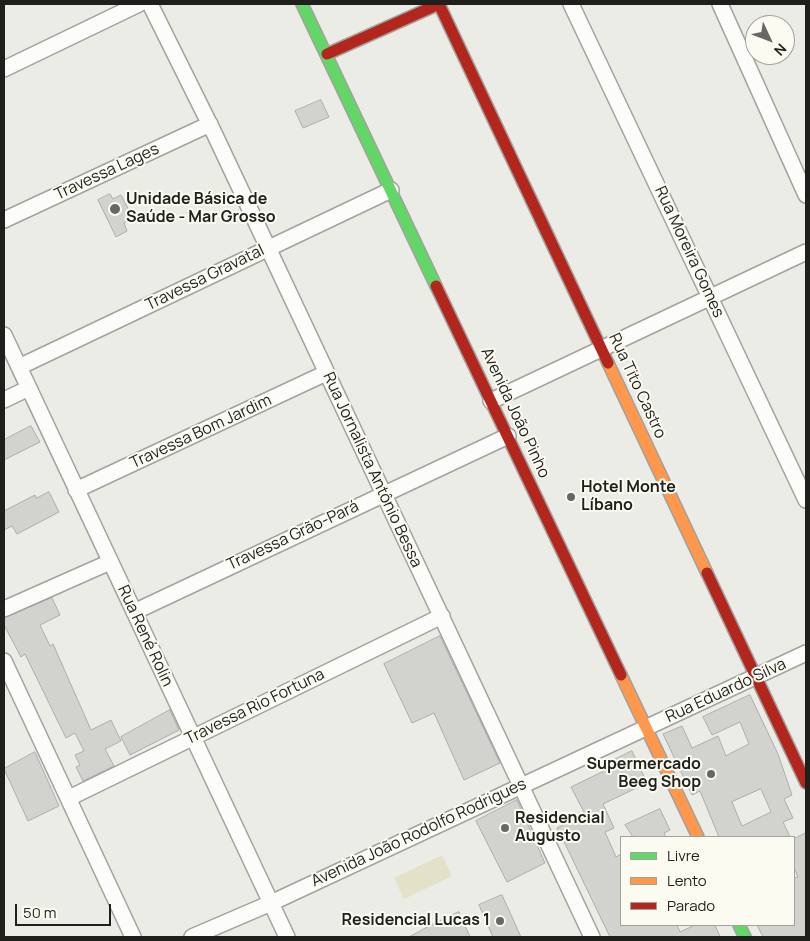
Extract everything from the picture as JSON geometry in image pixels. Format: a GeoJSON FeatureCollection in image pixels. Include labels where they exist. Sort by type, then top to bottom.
{"type":"FeatureCollection","features":[{"type":"Feature","properties":{"kind":"main road","name":"Avenida João Pinho"},"geometry":{"type":"LineString","coordinates":[[302,4],[698,836]]}},
{"type":"Feature","properties":{"kind":"main road"},"geometry":{"type":"LineString","coordinates":[[327,54],[439,4]]}},
{"type":"Feature","properties":{"kind":"main road","name":"Rua Tito Castro"},"geometry":{"type":"LineString","coordinates":[[439,4],[806,783]]}},
{"type":"Feature","properties":{"kind":"street"},"geometry":{"type":"LineString","coordinates":[[4,70],[138,4]]}},
{"type":"Feature","properties":{"kind":"street","name":"Rua Jornalista Antônio Bessa"},"geometry":{"type":"LineString","coordinates":[[150,4],[210,124],[592,937]]}},
{"type":"Feature","properties":{"kind":"street","name":"Rua Moreira Gomes"},"geometry":{"type":"LineString","coordinates":[[571,4],[806,500]]}},
{"type":"Feature","properties":{"kind":"street"},"geometry":{"type":"LineString","coordinates":[[720,4],[806,195]]}},
{"type":"Feature","properties":{"kind":"street","name":"Travessa Lages"},"geometry":{"type":"LineString","coordinates":[[4,220],[210,124]]}},
{"type":"Feature","properties":{"kind":"street","name":"Travessa Gravatal"},"geometry":{"type":"LineString","coordinates":[[19,367],[391,190]]}},
{"type":"Feature","properties":{"kind":"street"},"geometry":{"type":"LineString","coordinates":[[491,401],[806,252]]}},
{"type":"Feature","properties":{"kind":"street","name":"Rua René Rolin"},"geometry":{"type":"LineString","coordinates":[[4,335],[287,937]]}},
{"type":"Feature","properties":{"kind":"street","name":"Travessa Bom Jardim"},"geometry":{"type":"LineString","coordinates":[[76,490],[326,373]]}},
{"type":"Feature","properties":{"kind":"street"},"geometry":{"type":"LineString","coordinates":[[4,400],[29,388]]}},
{"type":"Feature","properties":{"kind":"street","name":"Travessa Grão-Pará"},"geometry":{"type":"LineString","coordinates":[[134,612],[508,436]]}},
{"type":"Feature","properties":{"kind":"street"},"geometry":{"type":"LineString","coordinates":[[4,609],[110,562]]}},
{"type":"Feature","properties":{"kind":"street","name":"Travessa Rio Fortuna"},"geometry":{"type":"LineString","coordinates":[[69,798],[442,616]]}},
{"type":"Feature","properties":{"kind":"street","name":"Rua Eduardo Silva"},"geometry":{"type":"LineString","coordinates":[[646,728],[806,653]]}},
{"type":"Feature","properties":{"kind":"street"},"geometry":{"type":"LineString","coordinates":[[4,661],[133,937]]}},
{"type":"Feature","properties":{"kind":"street","name":"Avenida João Rodolfo Rodrigues"},"geometry":{"type":"LineString","coordinates":[[192,937],[271,903],[646,728]]}},
{"type":"Feature","properties":{"kind":"green space"},"geometry":{"type":"Polygon","coordinates":[[[442,855],[452,876],[404,899],[394,878],[442,855]]]}},
{"type":"Feature","properties":{"kind":"building"},"geometry":{"type":"Polygon","coordinates":[[[321,100],[329,117],[303,128],[295,111],[321,100]]]}},
{"type":"Feature","properties":{"kind":"building","name":"Unidade Básica de Saúde - Mar Grosso"},"geometry":{"type":"Polygon","coordinates":[[[110,194],[113,199],[121,195],[133,218],[124,223],[127,231],[116,237],[98,200],[110,194]]]}},
{"type":"Feature","properties":{"kind":"building"},"geometry":{"type":"Polygon","coordinates":[[[31,426],[40,442],[4,460],[4,440],[31,426]]]}},
{"type":"Feature","properties":{"kind":"building"},"geometry":{"type":"Polygon","coordinates":[[[49,492],[59,512],[17,534],[12,526],[4,530],[4,511],[35,495],[36,498],[49,492]]]}},
{"type":"Feature","properties":{"kind":"building"},"geometry":{"type":"Polygon","coordinates":[[[52,598],[60,615],[40,625],[50,646],[53,644],[91,730],[111,720],[121,741],[105,749],[114,766],[83,781],[76,767],[80,765],[75,755],[84,751],[75,733],[66,738],[25,654],[21,657],[4,625],[4,618],[52,598]]]}},
{"type":"Feature","properties":{"kind":"building"},"geometry":{"type":"Polygon","coordinates":[[[440,636],[500,763],[464,780],[434,713],[412,723],[384,664],[440,636]]]}},
{"type":"Feature","properties":{"kind":"building"},"geometry":{"type":"Polygon","coordinates":[[[750,695],[778,754],[792,795],[784,799],[793,818],[783,822],[790,836],[719,836],[700,791],[692,795],[663,734],[682,726],[692,748],[718,736],[726,756],[749,744],[740,722],[712,735],[703,717],[750,695]],[[761,789],[732,802],[742,826],[771,812],[761,789]]]}},
{"type":"Feature","properties":{"kind":"building"},"geometry":{"type":"Polygon","coordinates":[[[170,710],[179,730],[130,755],[121,737],[170,710]]]}},
{"type":"Feature","properties":{"kind":"building"},"geometry":{"type":"Polygon","coordinates":[[[632,751],[647,783],[603,804],[614,828],[605,832],[616,857],[620,855],[620,926],[677,926],[680,932],[693,926],[715,926],[720,937],[610,937],[557,828],[585,814],[571,787],[604,771],[602,766],[632,751]]]}},
{"type":"Feature","properties":{"kind":"building"},"geometry":{"type":"Polygon","coordinates":[[[35,752],[59,806],[28,821],[4,769],[35,752]]]}},
{"type":"Feature","properties":{"kind":"building"},"geometry":{"type":"Polygon","coordinates":[[[517,800],[545,863],[507,882],[476,821],[517,800]]]}},
{"type":"Feature","properties":{"kind":"building"},"geometry":{"type":"Polygon","coordinates":[[[660,809],[670,830],[664,833],[666,836],[632,836],[625,825],[660,809]]]}},
{"type":"Feature","properties":{"kind":"building"},"geometry":{"type":"Polygon","coordinates":[[[806,833],[806,937],[763,937],[758,926],[795,926],[795,878],[798,877],[795,870],[795,838],[806,833]]]}},
{"type":"Feature","properties":{"kind":"building","name":"Residencial Lucas 1"},"geometry":{"type":"Polygon","coordinates":[[[502,895],[521,937],[493,937],[479,905],[502,895]]]}},
{"type":"Feature","properties":{"kind":"building"},"geometry":{"type":"Polygon","coordinates":[[[459,912],[470,937],[409,937],[431,925],[459,912]]]}},
{"type":"Feature","properties":{"kind":"traffic: fast"},"geometry":{"type":"LineString","coordinates":[[302,4],[436,286]]}},
{"type":"Feature","properties":{"kind":"traffic: fast"},"geometry":{"type":"LineString","coordinates":[[740,926],[745,937]]}},
{"type":"Feature","properties":{"kind":"traffic: slow"},"geometry":{"type":"LineString","coordinates":[[608,363],[707,573]]}},
{"type":"Feature","properties":{"kind":"traffic: slow"},"geometry":{"type":"LineString","coordinates":[[621,675],[698,836]]}},
{"type":"Feature","properties":{"kind":"traffic: jam"},"geometry":{"type":"LineString","coordinates":[[439,4],[608,363]]}},
{"type":"Feature","properties":{"kind":"traffic: jam"},"geometry":{"type":"LineString","coordinates":[[327,54],[439,4]]}},
{"type":"Feature","properties":{"kind":"traffic: jam"},"geometry":{"type":"LineString","coordinates":[[436,286],[621,675]]}},
{"type":"Feature","properties":{"kind":"traffic: jam"},"geometry":{"type":"LineString","coordinates":[[707,573],[806,783]]}},
{"type":"Feature","properties":{"kind":"place","name":"Unidade Básica de Saúde - Mar Grosso"},"geometry":{"type":"Point","coordinates":[115,209]}},
{"type":"Feature","properties":{"kind":"place","name":"Hotel Monte Líbano"},"geometry":{"type":"Point","coordinates":[571,497]}},
{"type":"Feature","properties":{"kind":"place","name":"Supermercado Beeg Shop"},"geometry":{"type":"Point","coordinates":[711,774]}},
{"type":"Feature","properties":{"kind":"place","name":"Residencial Augusto"},"geometry":{"type":"Point","coordinates":[505,828]}},
{"type":"Feature","properties":{"kind":"place","name":"Residencial Lucas 1"},"geometry":{"type":"Point","coordinates":[500,921]}}]}
